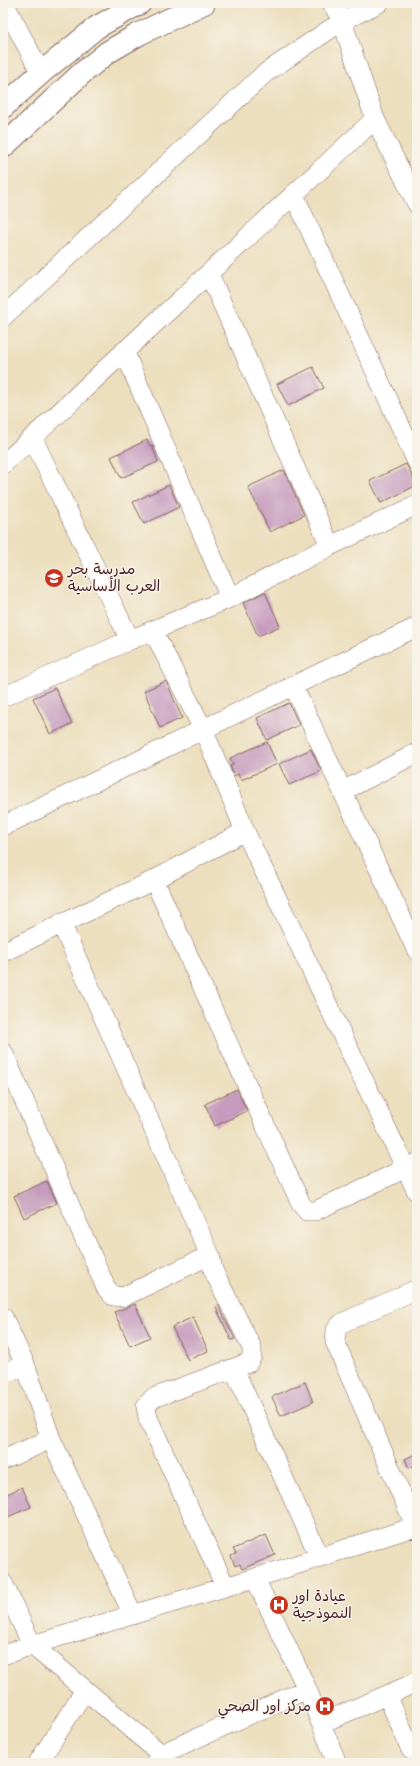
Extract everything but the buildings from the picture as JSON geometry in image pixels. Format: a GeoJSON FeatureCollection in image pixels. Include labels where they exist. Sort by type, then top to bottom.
{"type":"FeatureCollection","features":[{"type":"Feature","properties":{"kind":"main road"},"geometry":{"type":"LineString","coordinates":[[3,107],[41,73],[97,27],[140,3]]}},
{"type":"Feature","properties":{"kind":"main road"},"geometry":{"type":"LineString","coordinates":[[3,146],[81,74],[108,52],[139,34],[204,3]]}},
{"type":"Feature","properties":{"kind":"street"},"geometry":{"type":"LineString","coordinates":[[4,3],[41,73]]}},
{"type":"Feature","properties":{"kind":"street"},"geometry":{"type":"LineString","coordinates":[[97,27],[116,3]]}},
{"type":"Feature","properties":{"kind":"street"},"geometry":{"type":"LineString","coordinates":[[332,3],[342,21],[375,119],[417,204]]}},
{"type":"Feature","properties":{"kind":"street"},"geometry":{"type":"LineString","coordinates":[[3,317],[264,74],[342,21],[379,3]]}},
{"type":"Feature","properties":{"kind":"street"},"geometry":{"type":"LineString","coordinates":[[3,464],[33,439],[124,351],[375,119]]}},
{"type":"Feature","properties":{"kind":"street"},"geometry":{"type":"LineString","coordinates":[[294,195],[417,462]]}},
{"type":"Feature","properties":{"kind":"street"},"geometry":{"type":"LineString","coordinates":[[209,274],[330,546]]}},
{"type":"Feature","properties":{"kind":"street"},"geometry":{"type":"LineString","coordinates":[[124,351],[230,598]]}},
{"type":"Feature","properties":{"kind":"street"},"geometry":{"type":"LineString","coordinates":[[33,439],[130,640]]}},
{"type":"Feature","properties":{"kind":"street"},"geometry":{"type":"LineString","coordinates":[[3,697],[130,640],[230,598],[330,546],[417,505]]}},
{"type":"Feature","properties":{"kind":"street"},"geometry":{"type":"LineString","coordinates":[[3,826],[204,730],[293,685],[417,628]]}},
{"type":"Feature","properties":{"kind":"street"},"geometry":{"type":"LineString","coordinates":[[153,631],[204,730],[245,831],[411,1165],[417,1192]]}},
{"type":"Feature","properties":{"kind":"street"},"geometry":{"type":"LineString","coordinates":[[293,685],[417,951]]}},
{"type":"Feature","properties":{"kind":"street"},"geometry":{"type":"LineString","coordinates":[[343,791],[417,753]]}},
{"type":"Feature","properties":{"kind":"street"},"geometry":{"type":"LineString","coordinates":[[3,952],[61,923],[154,880],[245,831]]}},
{"type":"Feature","properties":{"kind":"street"},"geometry":{"type":"LineString","coordinates":[[154,880],[301,1204],[307,1210],[315,1211],[411,1165]]}},
{"type":"Feature","properties":{"kind":"street"},"geometry":{"type":"LineString","coordinates":[[61,923],[210,1255],[213,1270],[252,1348],[252,1356],[248,1363],[153,1398],[146,1406],[148,1418],[225,1586]]}},
{"type":"Feature","properties":{"kind":"street"},"geometry":{"type":"LineString","coordinates":[[3,1052],[9,1079],[106,1288],[113,1296],[123,1297],[210,1255]]}},
{"type":"Feature","properties":{"kind":"street"},"geometry":{"type":"LineString","coordinates":[[3,1656],[32,1644],[255,1578],[319,1556],[416,1527],[336,1342],[336,1330],[342,1323],[417,1289]]}},
{"type":"Feature","properties":{"kind":"street"},"geometry":{"type":"LineString","coordinates":[[3,1317],[25,1364],[51,1439],[133,1614]]}},
{"type":"Feature","properties":{"kind":"street"},"geometry":{"type":"LineString","coordinates":[[3,1374],[25,1364]]}},
{"type":"Feature","properties":{"kind":"street"},"geometry":{"type":"LineString","coordinates":[[234,1369],[319,1556]]}},
{"type":"Feature","properties":{"kind":"street"},"geometry":{"type":"LineString","coordinates":[[3,1460],[51,1439]]}},
{"type":"Feature","properties":{"kind":"street"},"geometry":{"type":"LineString","coordinates":[[255,1578],[307,1689],[337,1763]]}},
{"type":"Feature","properties":{"kind":"street"},"geometry":{"type":"LineString","coordinates":[[3,1584],[32,1644],[85,1690],[161,1760],[307,1689]]}},
{"type":"Feature","properties":{"kind":"street"},"geometry":{"type":"LineString","coordinates":[[322,1723],[417,1682]]}},
{"type":"Feature","properties":{"kind":"street"},"geometry":{"type":"LineString","coordinates":[[38,1763],[85,1690]]}},
{"type":"Feature","properties":{"kind":"street"},"geometry":{"type":"LineString","coordinates":[[387,1695],[411,1750]]}},
{"type":"Feature","properties":{"kind":"place","name":"مدرسة بحر العرب الأساسية"},"geometry":{"type":"Point","coordinates":[54,578]}},
{"type":"Feature","properties":{"kind":"place","name":"عيادة اور النموذجية"},"geometry":{"type":"Point","coordinates":[279,1605]}},
{"type":"Feature","properties":{"kind":"place","name":"مركز اور الصحي"},"geometry":{"type":"Point","coordinates":[325,1706]}}]}
